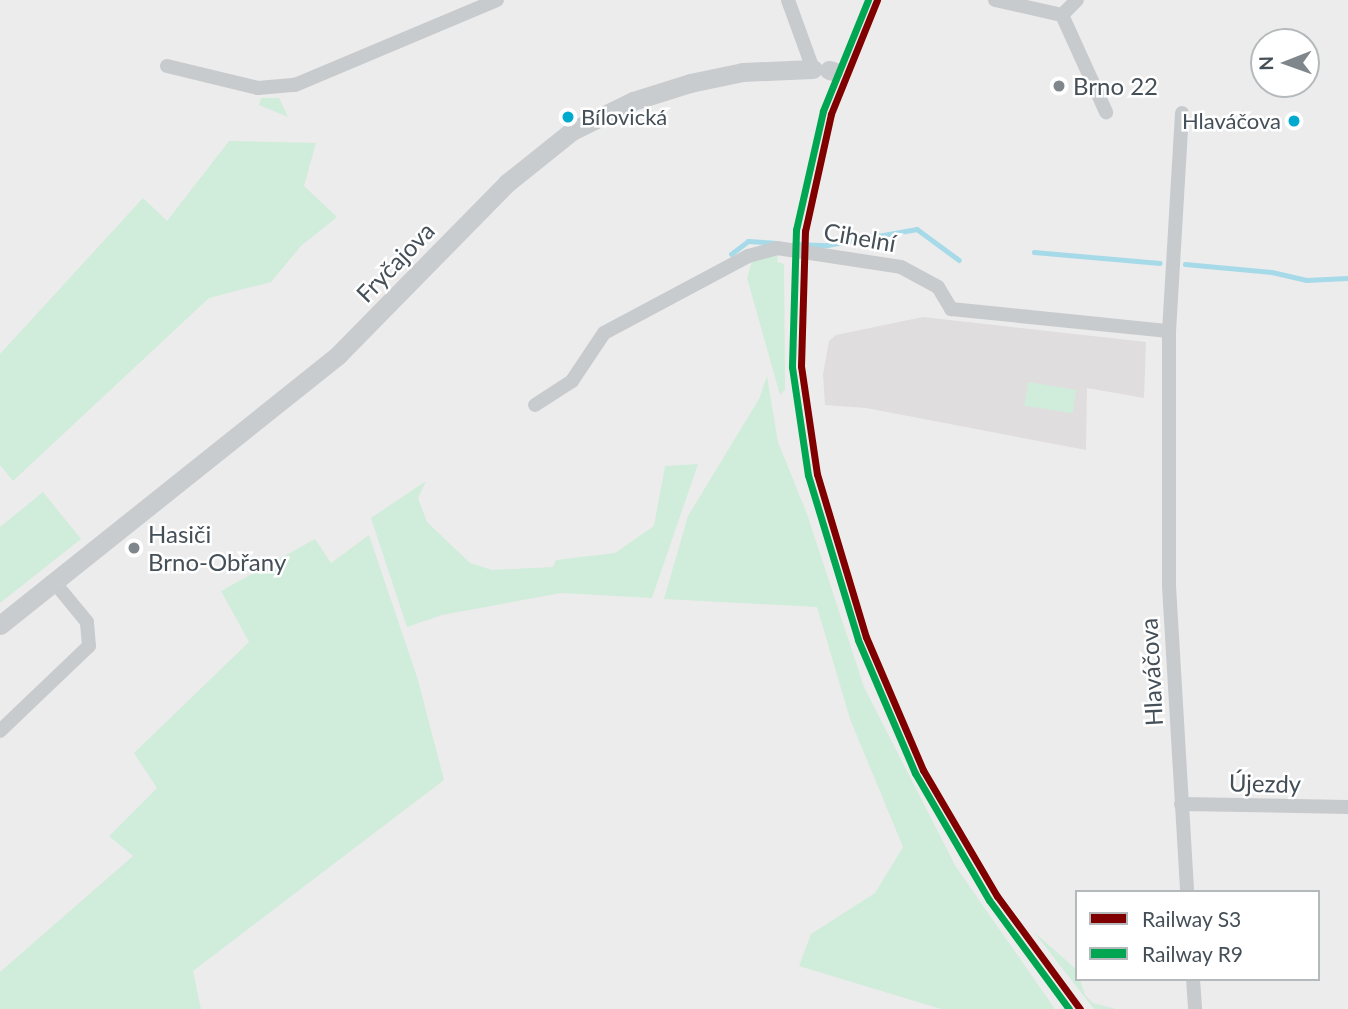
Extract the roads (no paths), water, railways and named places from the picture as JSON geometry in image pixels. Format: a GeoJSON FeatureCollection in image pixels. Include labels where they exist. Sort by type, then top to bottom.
{"type":"FeatureCollection","features":[{"type":"Feature","properties":{"kind":"main road","name":"Fryčajova"},"geometry":{"type":"LineString","coordinates":[[0,625],[339,354],[507,183],[572,131],[633,101],[690,83],[743,72],[825,70]]}},
{"type":"Feature","properties":{"kind":"street"},"geometry":{"type":"LineString","coordinates":[[167,66],[258,88],[295,86],[497,0]]}},
{"type":"Feature","properties":{"kind":"street"},"geometry":{"type":"LineString","coordinates":[[788,0],[825,70]]}},
{"type":"Feature","properties":{"kind":"street"},"geometry":{"type":"LineString","coordinates":[[995,0],[1062,15]]}},
{"type":"Feature","properties":{"kind":"street"},"geometry":{"type":"LineString","coordinates":[[1062,15],[1077,0]]}},
{"type":"Feature","properties":{"kind":"street"},"geometry":{"type":"LineString","coordinates":[[1062,15],[1106,112]]}},
{"type":"Feature","properties":{"kind":"street","name":"Hlaváčova"},"geometry":{"type":"LineString","coordinates":[[1182,113],[1170,331],[1170,586],[1187,890]]}},
{"type":"Feature","properties":{"kind":"street","name":"Cihelní"},"geometry":{"type":"LineString","coordinates":[[535,405],[572,381],[604,333],[748,256],[777,248],[901,267],[938,287],[951,309],[1170,331]]}},
{"type":"Feature","properties":{"kind":"street"},"geometry":{"type":"LineString","coordinates":[[0,731],[85,652],[90,634],[87,622],[55,583]]}},
{"type":"Feature","properties":{"kind":"street","name":"Újezdy"},"geometry":{"type":"LineString","coordinates":[[1181,804],[1348,807]]}},
{"type":"Feature","properties":{"kind":"street"},"geometry":{"type":"LineString","coordinates":[[1193,981],[1195,1009]]}},
{"type":"Feature","properties":{"kind":"waterway"},"geometry":{"type":"LineString","coordinates":[[794,244],[827,245],[917,229],[959,260]]}},
{"type":"Feature","properties":{"kind":"waterway"},"geometry":{"type":"LineString","coordinates":[[731,254],[748,241],[774,243]]}},
{"type":"Feature","properties":{"kind":"waterway"},"geometry":{"type":"LineString","coordinates":[[1034,252],[1160,263]]}},
{"type":"Feature","properties":{"kind":"waterway"},"geometry":{"type":"LineString","coordinates":[[1185,264],[1272,272],[1306,280],[1348,278]]}},
{"type":"Feature","properties":{"kind":"rail line","name":"R9"},"geometry":{"type":"LineString","coordinates":[[868,0],[823,111],[796,230],[792,367],[808,475],[858,640],[915,773],[989,900],[1069,1009]]}},
{"type":"Feature","properties":{"kind":"rail line","name":"S3"},"geometry":{"type":"LineString","coordinates":[[877,0],[831,114],[805,231],[801,366],[817,474],[866,637],[923,770],[997,896],[1080,1009]]}},
{"type":"Feature","properties":{"kind":"place","name":"Brno 22"},"geometry":{"type":"Point","coordinates":[1059,86]}},
{"type":"Feature","properties":{"kind":"place","name":"Bílovická"},"geometry":{"type":"Point","coordinates":[568,117]}},
{"type":"Feature","properties":{"kind":"place","name":"Hlaváčova"},"geometry":{"type":"Point","coordinates":[1294,121]}},
{"type":"Feature","properties":{"kind":"place","name":"Hasiči Brno-Obřany"},"geometry":{"type":"Point","coordinates":[134,548]}}]}
